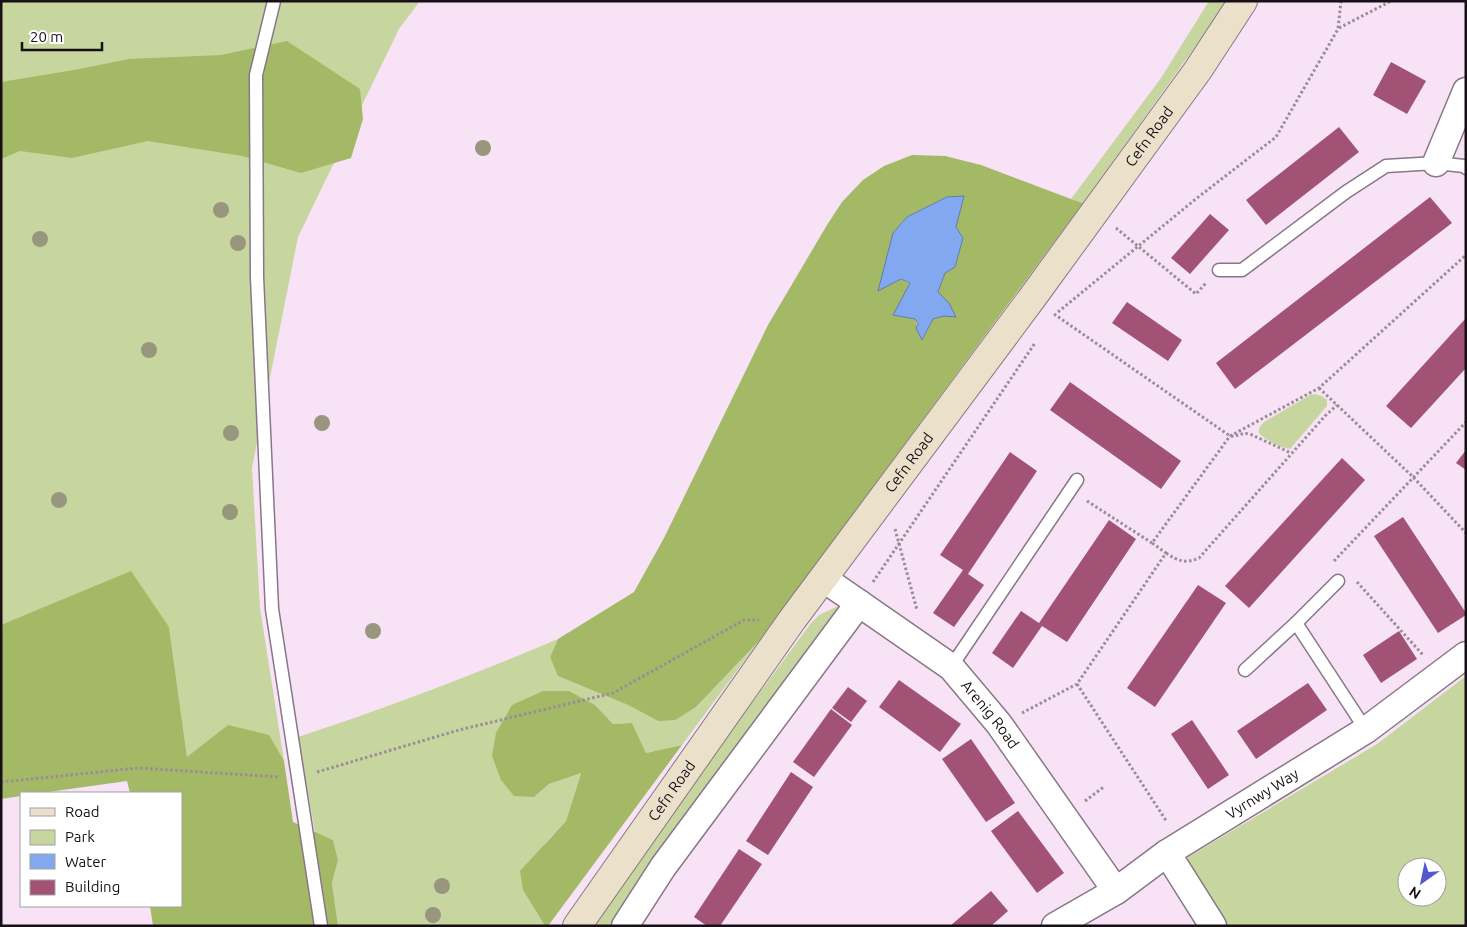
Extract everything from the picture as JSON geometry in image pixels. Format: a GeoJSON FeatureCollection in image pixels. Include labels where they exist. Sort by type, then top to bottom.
{"type":"FeatureCollection","features":[{"type":"Feature","properties":{"kind":"street","name":"Cefn Road"},"geometry":{"type":"LineString","coordinates":[[577,926],[792,620],[1032,298],[1198,70],[1243,1]]}},
{"type":"Feature","properties":{"kind":"street"},"geometry":{"type":"LineString","coordinates":[[1436,162],[1466,91]]}},
{"type":"Feature","properties":{"kind":"street","name":"Arenig Road"},"geometry":{"type":"LineString","coordinates":[[824,579],[951,667],[999,724],[1116,891]]}},
{"type":"Feature","properties":{"kind":"street"},"geometry":{"type":"LineString","coordinates":[[624,926],[663,867],[859,603]]}},
{"type":"Feature","properties":{"kind":"street","name":"Vyrnwy Way"},"geometry":{"type":"LineString","coordinates":[[1058,925],[1116,891],[1175,849],[1366,730],[1466,656]]}},
{"type":"Feature","properties":{"kind":"street"},"geometry":{"type":"LineString","coordinates":[[1175,849],[1212,926]]}},
{"type":"Feature","properties":{"kind":"lane"},"geometry":{"type":"LineString","coordinates":[[274,1],[256,75],[257,277],[272,609],[321,926]]}},
{"type":"Feature","properties":{"kind":"lane"},"geometry":{"type":"LineString","coordinates":[[1219,270],[1242,270],[1346,192],[1386,166],[1436,162],[1464,166],[1466,168]]}},
{"type":"Feature","properties":{"kind":"lane"},"geometry":{"type":"LineString","coordinates":[[951,667],[1073,485]]}},
{"type":"Feature","properties":{"kind":"lane"},"geometry":{"type":"LineString","coordinates":[[1244,670],[1296,623],[1338,581]]}},
{"type":"Feature","properties":{"kind":"lane"},"geometry":{"type":"LineString","coordinates":[[1296,623],[1366,730]]}},
{"type":"Feature","properties":{"kind":"path"},"geometry":{"type":"LineString","coordinates":[[1055,315],[1197,198],[1276,137],[1338,29],[1341,1]]}},
{"type":"Feature","properties":{"kind":"path"},"geometry":{"type":"LineString","coordinates":[[1338,29],[1391,1]]}},
{"type":"Feature","properties":{"kind":"path"},"geometry":{"type":"LineString","coordinates":[[1095,211],[1196,294],[1219,270]]}},
{"type":"Feature","properties":{"kind":"path"},"geometry":{"type":"LineString","coordinates":[[1152,542],[1230,436],[1319,388],[1466,254]]}},
{"type":"Feature","properties":{"kind":"path"},"geometry":{"type":"LineString","coordinates":[[1032,298],[1230,436],[1244,432],[1291,454]]}},
{"type":"Feature","properties":{"kind":"path"},"geometry":{"type":"LineString","coordinates":[[859,603],[1038,339]]}},
{"type":"Feature","properties":{"kind":"path"},"geometry":{"type":"LineString","coordinates":[[1319,388],[1413,477],[1466,533]]}},
{"type":"Feature","properties":{"kind":"path"},"geometry":{"type":"LineString","coordinates":[[1073,485],[1176,560],[1185,563],[1199,558],[1325,416],[1337,405]]}},
{"type":"Feature","properties":{"kind":"path"},"geometry":{"type":"LineString","coordinates":[[1441,674],[1354,578],[1338,581],[1334,562],[1466,422]]}},
{"type":"Feature","properties":{"kind":"path"},"geometry":{"type":"LineString","coordinates":[[886,495],[928,651]]}},
{"type":"Feature","properties":{"kind":"path"},"geometry":{"type":"LineString","coordinates":[[999,724],[1077,684],[1166,553]]}},
{"type":"Feature","properties":{"kind":"path"},"geometry":{"type":"LineString","coordinates":[[1,782],[138,768],[298,778],[459,730],[613,693],[744,620],[792,620]]}},
{"type":"Feature","properties":{"kind":"path"},"geometry":{"type":"LineString","coordinates":[[1077,684],[1175,849]]}},
{"type":"Feature","properties":{"kind":"green space"},"geometry":{"type":"Polygon","coordinates":[[[1,1],[420,1],[399,29],[298,237],[252,468],[260,608],[284,761],[187,757],[169,627],[1,625],[1,1]]]}},
{"type":"Feature","properties":{"kind":"green space"},"geometry":{"type":"Polygon","coordinates":[[[1209,1],[1228,1],[1083,203],[1071,199],[1161,78],[1209,1]]]}},
{"type":"Feature","properties":{"kind":"green space"},"geometry":{"type":"Polygon","coordinates":[[[287,41],[360,89],[363,119],[351,158],[301,173],[242,156],[148,141],[72,158],[20,151],[1,159],[1,82],[129,59],[221,55],[287,41]]]}},
{"type":"Feature","properties":{"kind":"green space"},"geometry":{"type":"Polygon","coordinates":[[[912,155],[945,156],[981,165],[1083,203],[759,641],[696,707],[675,720],[658,721],[628,705],[558,676],[550,657],[558,639],[634,592],[664,538],[768,325],[842,202],[863,180],[884,166],[912,155]],[[947,197],[907,217],[893,233],[901,279],[910,284],[894,315],[915,319],[922,340],[933,319],[944,316],[949,303],[938,292],[945,273],[955,267],[963,238],[956,227],[947,197]]]}},
{"type":"Feature","properties":{"kind":"green space"},"geometry":{"type":"Polygon","coordinates":[[[1315,394],[1327,400],[1327,406],[1290,449],[1273,443],[1259,433],[1259,428],[1264,422],[1310,395],[1315,394]]]}},
{"type":"Feature","properties":{"kind":"green space"},"geometry":{"type":"Polygon","coordinates":[[[131,571],[169,627],[187,757],[228,725],[269,735],[284,761],[293,822],[333,840],[338,860],[332,883],[338,926],[153,926],[150,907],[182,907],[182,792],[130,792],[127,781],[48,792],[20,792],[20,796],[1,799],[1,625],[131,571]]]}},
{"type":"Feature","properties":{"kind":"green space"},"geometry":{"type":"Polygon","coordinates":[[[836,607],[841,607],[667,842],[609,926],[588,926],[811,623],[819,615],[836,607]]]}},
{"type":"Feature","properties":{"kind":"green space"},"geometry":{"type":"Polygon","coordinates":[[[558,639],[550,657],[559,676],[628,705],[658,721],[696,707],[759,641],[682,745],[646,753],[632,723],[613,724],[595,705],[534,797],[549,784],[581,772],[566,821],[545,843],[523,890],[545,926],[338,926],[332,883],[338,860],[333,840],[315,832],[298,737],[429,691],[558,639]]]}},
{"type":"Feature","properties":{"kind":"green space"},"geometry":{"type":"Polygon","coordinates":[[[1466,676],[1466,926],[1228,926],[1185,859],[1377,744],[1466,676]]]}},
{"type":"Feature","properties":{"kind":"green space"},"geometry":{"type":"Polygon","coordinates":[[[543,691],[569,691],[595,705],[613,724],[632,723],[646,753],[682,745],[548,926],[545,926],[523,890],[520,871],[566,821],[581,773],[549,784],[534,797],[514,796],[501,780],[492,756],[496,733],[512,705],[543,691]]]}},
{"type":"Feature","properties":{"kind":"water"},"geometry":{"type":"Polygon","coordinates":[[[964,196],[956,227],[963,238],[955,267],[945,273],[938,292],[949,303],[956,317],[944,316],[933,319],[922,340],[916,328],[918,324],[915,319],[893,315],[910,283],[901,279],[878,291],[893,233],[907,217],[947,197],[964,196]]]}},
{"type":"Feature","properties":{"kind":"building"},"geometry":{"type":"Polygon","coordinates":[[[1391,62],[1426,81],[1407,114],[1373,95],[1391,62]]]}},
{"type":"Feature","properties":{"kind":"building"},"geometry":{"type":"Polygon","coordinates":[[[1339,127],[1359,152],[1266,225],[1246,200],[1339,127]]]}},
{"type":"Feature","properties":{"kind":"building"},"geometry":{"type":"Polygon","coordinates":[[[1430,197],[1452,223],[1235,389],[1216,363],[1430,197]]]}},
{"type":"Feature","properties":{"kind":"building"},"geometry":{"type":"Polygon","coordinates":[[[1210,214],[1229,230],[1190,274],[1171,258],[1210,214]]]}},
{"type":"Feature","properties":{"kind":"building"},"geometry":{"type":"Polygon","coordinates":[[[1127,302],[1182,340],[1168,361],[1112,323],[1127,302]]]}},
{"type":"Feature","properties":{"kind":"building"},"geometry":{"type":"Polygon","coordinates":[[[1466,318],[1466,368],[1411,428],[1386,406],[1466,318]]]}},
{"type":"Feature","properties":{"kind":"building"},"geometry":{"type":"Polygon","coordinates":[[[1070,382],[1181,461],[1161,489],[1050,410],[1070,382]]]}},
{"type":"Feature","properties":{"kind":"building"},"geometry":{"type":"Polygon","coordinates":[[[1466,450],[1466,470],[1456,463],[1466,450]]]}},
{"type":"Feature","properties":{"kind":"building"},"geometry":{"type":"Polygon","coordinates":[[[1010,452],[1037,471],[968,574],[984,585],[954,627],[933,613],[963,570],[940,555],[1010,452]]]}},
{"type":"Feature","properties":{"kind":"building"},"geometry":{"type":"Polygon","coordinates":[[[1342,458],[1365,480],[1249,608],[1225,586],[1342,458]]]}},
{"type":"Feature","properties":{"kind":"building"},"geometry":{"type":"Polygon","coordinates":[[[1403,517],[1466,613],[1466,615],[1438,633],[1374,536],[1403,517]]]}},
{"type":"Feature","properties":{"kind":"building"},"geometry":{"type":"Polygon","coordinates":[[[1109,520],[1136,539],[1067,642],[1042,626],[1013,668],[992,653],[1021,611],[1039,623],[1109,520]]]}},
{"type":"Feature","properties":{"kind":"building"},"geometry":{"type":"Polygon","coordinates":[[[1198,585],[1226,603],[1155,707],[1127,688],[1198,585]]]}},
{"type":"Feature","properties":{"kind":"building"},"geometry":{"type":"Polygon","coordinates":[[[1399,631],[1417,659],[1381,683],[1363,655],[1399,631]]]}},
{"type":"Feature","properties":{"kind":"building"},"geometry":{"type":"Polygon","coordinates":[[[899,680],[961,724],[940,752],[879,707],[899,680]]]}},
{"type":"Feature","properties":{"kind":"building"},"geometry":{"type":"Polygon","coordinates":[[[1308,683],[1327,710],[1256,759],[1237,731],[1308,683]]]}},
{"type":"Feature","properties":{"kind":"building"},"geometry":{"type":"Polygon","coordinates":[[[848,687],[867,701],[851,722],[832,708],[848,687]]]}},
{"type":"Feature","properties":{"kind":"building"},"geometry":{"type":"Polygon","coordinates":[[[831,709],[852,725],[814,777],[793,762],[831,709]]]}},
{"type":"Feature","properties":{"kind":"building"},"geometry":{"type":"Polygon","coordinates":[[[1192,720],[1229,775],[1208,789],[1171,734],[1192,720]]]}},
{"type":"Feature","properties":{"kind":"building"},"geometry":{"type":"Polygon","coordinates":[[[971,739],[1015,803],[986,822],[942,759],[971,739]]]}},
{"type":"Feature","properties":{"kind":"building"},"geometry":{"type":"Polygon","coordinates":[[[791,772],[813,787],[768,855],[746,841],[791,772]]]}},
{"type":"Feature","properties":{"kind":"building"},"geometry":{"type":"Polygon","coordinates":[[[1018,811],[1064,873],[1037,893],[991,831],[1018,811]]]}},
{"type":"Feature","properties":{"kind":"building"},"geometry":{"type":"Polygon","coordinates":[[[739,849],[762,864],[720,926],[707,926],[694,917],[739,849]]]}},
{"type":"Feature","properties":{"kind":"building"},"geometry":{"type":"Polygon","coordinates":[[[991,891],[1008,911],[991,926],[950,926],[991,891]]]}}]}
